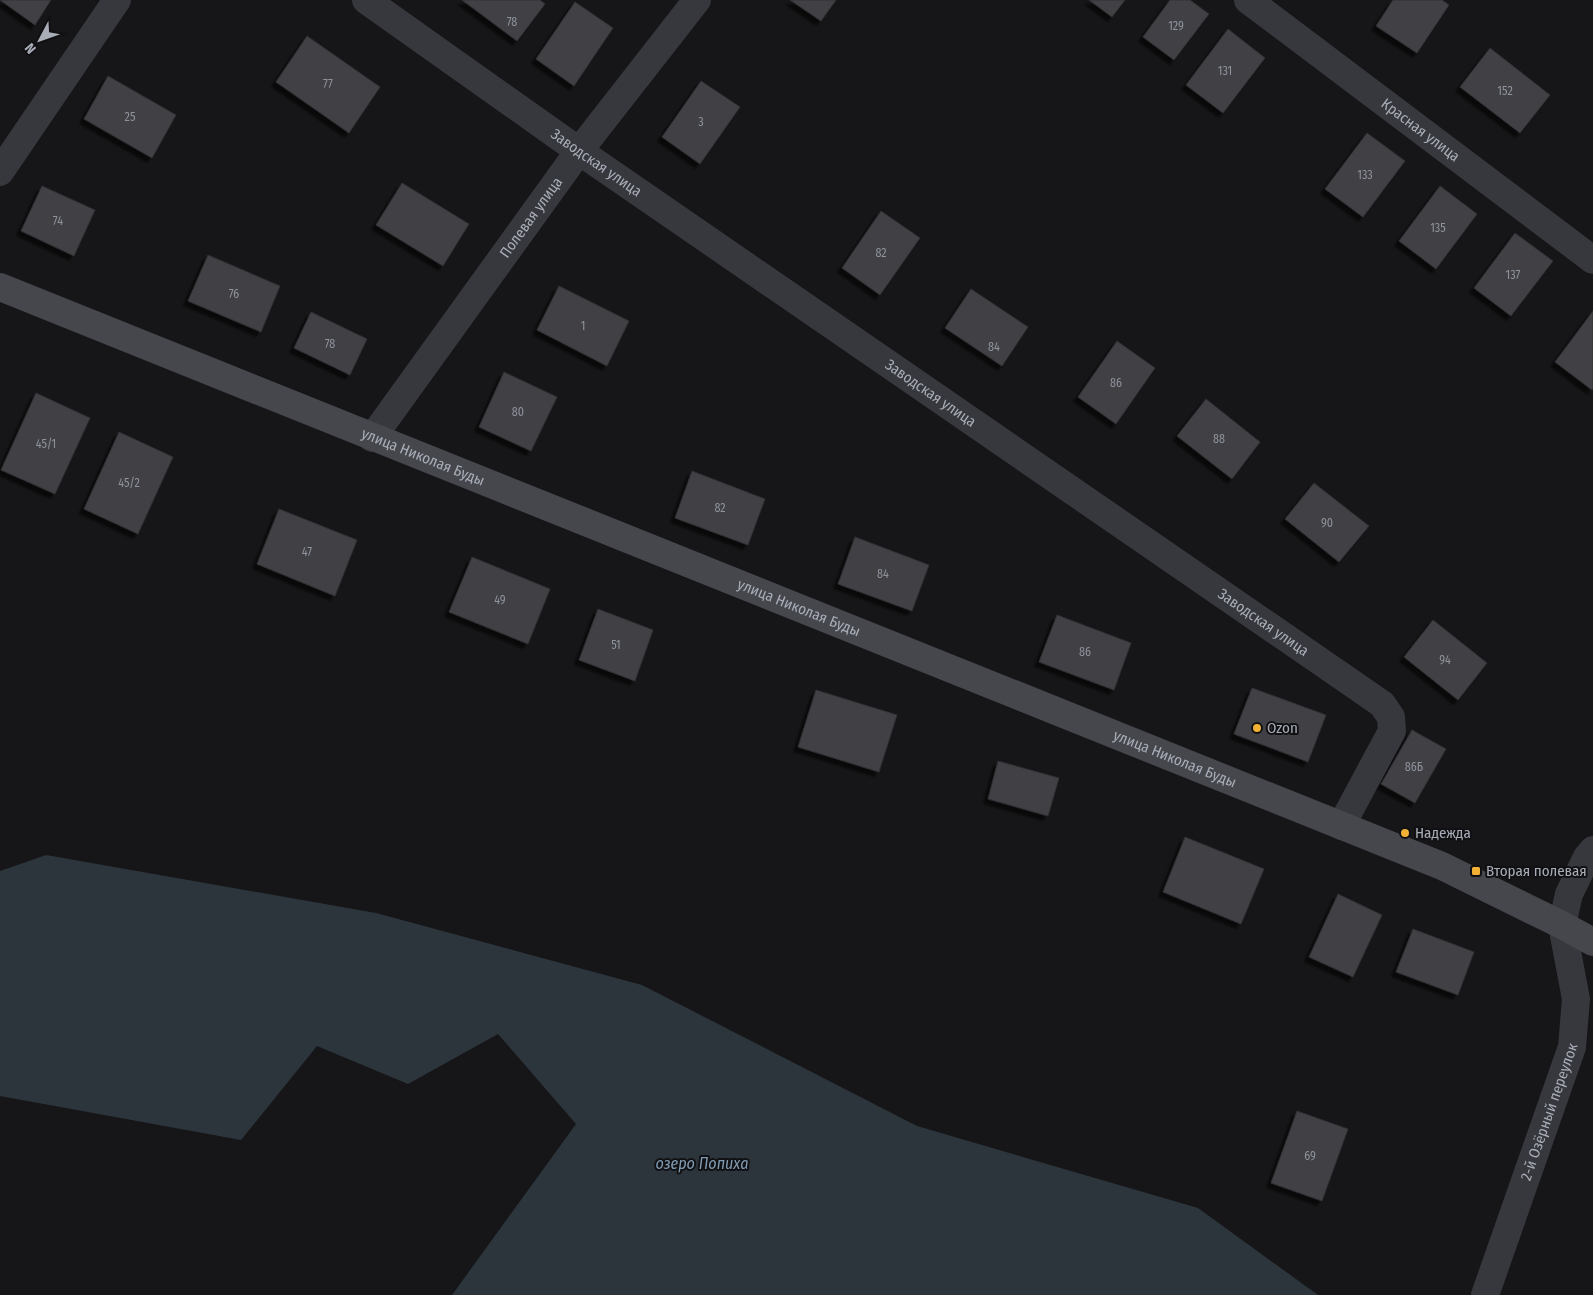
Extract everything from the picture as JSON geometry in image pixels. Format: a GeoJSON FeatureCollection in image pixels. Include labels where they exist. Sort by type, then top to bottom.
{"type":"FeatureCollection","features":[{"type":"Feature","properties":{"kind":"street"},"geometry":{"type":"LineString","coordinates":[[0,172],[117,0]]}},
{"type":"Feature","properties":{"kind":"street","name":"Заводская улица"},"geometry":{"type":"LineString","coordinates":[[366,0],[579,151],[1382,704],[1391,717],[1392,731],[1341,826]]}},
{"type":"Feature","properties":{"kind":"street","name":"Полевая улица"},"geometry":{"type":"LineString","coordinates":[[372,438],[579,151],[697,0]]}},
{"type":"Feature","properties":{"kind":"street","name":"Красная улица"},"geometry":{"type":"LineString","coordinates":[[1248,0],[1593,260]]}},
{"type":"Feature","properties":{"kind":"street","name":"улица Николая Буды"},"geometry":{"type":"LineString","coordinates":[[0,287],[372,438],[1442,866],[1593,942]]}},
{"type":"Feature","properties":{"kind":"street"},"geometry":{"type":"LineString","coordinates":[[1562,925],[1569,894],[1587,857],[1593,850]]}},
{"type":"Feature","properties":{"kind":"street","name":"2-й Озёрный переулок"},"geometry":{"type":"LineString","coordinates":[[1485,1295],[1572,1047],[1576,999],[1562,925]]}},
{"type":"Feature","properties":{"kind":"water","name":"озеро Попиха"},"geometry":{"type":"Polygon","coordinates":[[[46,855],[376,913],[642,985],[917,1126],[1198,1208],[1318,1295],[452,1295],[576,1124],[498,1034],[408,1084],[317,1046],[241,1140],[0,1096],[0,871],[46,855]]]}},
{"type":"Feature","properties":{"kind":"building"},"geometry":{"type":"Polygon","coordinates":[[[0,0],[51,0],[35,25],[0,0]]]}},
{"type":"Feature","properties":{"kind":"building"},"geometry":{"type":"Polygon","coordinates":[[[462,0],[540,0],[545,4],[517,41],[462,0]]]}},
{"type":"Feature","properties":{"kind":"building"},"geometry":{"type":"Polygon","coordinates":[[[790,0],[836,0],[821,21],[790,0]]]}},
{"type":"Feature","properties":{"kind":"building"},"geometry":{"type":"Polygon","coordinates":[[[1089,0],[1125,0],[1112,17],[1089,0]]]}},
{"type":"Feature","properties":{"kind":"building"},"geometry":{"type":"Polygon","coordinates":[[[1170,0],[1190,0],[1209,14],[1174,60],[1143,37],[1170,0]]]}},
{"type":"Feature","properties":{"kind":"building"},"geometry":{"type":"Polygon","coordinates":[[[1393,0],[1442,0],[1449,5],[1417,53],[1376,26],[1393,0]]]}},
{"type":"Feature","properties":{"kind":"building"},"geometry":{"type":"Polygon","coordinates":[[[575,2],[613,28],[574,86],[536,59],[575,2]]]}},
{"type":"Feature","properties":{"kind":"building"},"geometry":{"type":"Polygon","coordinates":[[[1228,29],[1265,58],[1223,113],[1186,85],[1228,29]]]}},
{"type":"Feature","properties":{"kind":"building"},"geometry":{"type":"Polygon","coordinates":[[[307,36],[380,87],[349,133],[276,82],[307,36]]]}},
{"type":"Feature","properties":{"kind":"building"},"geometry":{"type":"Polygon","coordinates":[[[1490,48],[1550,95],[1520,133],[1460,87],[1490,48]]]}},
{"type":"Feature","properties":{"kind":"building"},"geometry":{"type":"Polygon","coordinates":[[[108,76],[176,115],[152,158],[84,119],[108,76]]]}},
{"type":"Feature","properties":{"kind":"building"},"geometry":{"type":"Polygon","coordinates":[[[701,81],[740,107],[700,164],[662,137],[701,81]]]}},
{"type":"Feature","properties":{"kind":"building"},"geometry":{"type":"Polygon","coordinates":[[[1367,133],[1405,161],[1363,217],[1325,189],[1367,133]]]}},
{"type":"Feature","properties":{"kind":"building"},"geometry":{"type":"Polygon","coordinates":[[[402,183],[469,224],[443,266],[376,225],[402,183]]]}},
{"type":"Feature","properties":{"kind":"building"},"geometry":{"type":"Polygon","coordinates":[[[42,186],[95,210],[74,256],[21,231],[42,186]]]}},
{"type":"Feature","properties":{"kind":"building"},"geometry":{"type":"Polygon","coordinates":[[[1440,186],[1477,214],[1436,269],[1399,241],[1440,186]]]}},
{"type":"Feature","properties":{"kind":"building"},"geometry":{"type":"Polygon","coordinates":[[[881,211],[920,238],[880,295],[842,268],[881,211]]]}},
{"type":"Feature","properties":{"kind":"building"},"geometry":{"type":"Polygon","coordinates":[[[1515,233],[1553,261],[1511,316],[1474,288],[1515,233]]]}},
{"type":"Feature","properties":{"kind":"building"},"geometry":{"type":"Polygon","coordinates":[[[208,255],[280,286],[261,332],[188,301],[208,255]]]}},
{"type":"Feature","properties":{"kind":"building"},"geometry":{"type":"Polygon","coordinates":[[[559,286],[629,321],[607,366],[537,330],[559,286]]]}},
{"type":"Feature","properties":{"kind":"building"},"geometry":{"type":"Polygon","coordinates":[[[971,289],[1028,327],[1002,366],[945,328],[971,289]]]}},
{"type":"Feature","properties":{"kind":"building"},"geometry":{"type":"Polygon","coordinates":[[[1593,311],[1593,389],[1592,390],[1555,362],[1593,311]]]}},
{"type":"Feature","properties":{"kind":"building"},"geometry":{"type":"Polygon","coordinates":[[[311,312],[367,339],[350,375],[294,348],[311,312]]]}},
{"type":"Feature","properties":{"kind":"building"},"geometry":{"type":"Polygon","coordinates":[[[1117,341],[1155,368],[1116,424],[1078,397],[1117,341]]]}},
{"type":"Feature","properties":{"kind":"building"},"geometry":{"type":"Polygon","coordinates":[[[504,372],[557,397],[531,451],[479,427],[504,372]]]}},
{"type":"Feature","properties":{"kind":"building"},"geometry":{"type":"Polygon","coordinates":[[[36,393],[90,418],[55,494],[1,470],[36,393]]]}},
{"type":"Feature","properties":{"kind":"building"},"geometry":{"type":"Polygon","coordinates":[[[1206,399],[1260,442],[1232,479],[1177,436],[1206,399]]]}},
{"type":"Feature","properties":{"kind":"building"},"geometry":{"type":"Polygon","coordinates":[[[119,432],[173,457],[138,534],[84,509],[119,432]]]}},
{"type":"Feature","properties":{"kind":"building"},"geometry":{"type":"Polygon","coordinates":[[[692,471],[765,499],[748,545],[675,518],[692,471]]]}},
{"type":"Feature","properties":{"kind":"building"},"geometry":{"type":"Polygon","coordinates":[[[1314,483],[1369,526],[1339,562],[1285,519],[1314,483]]]}},
{"type":"Feature","properties":{"kind":"building"},"geometry":{"type":"Polygon","coordinates":[[[279,509],[357,540],[335,596],[257,564],[279,509]]]}},
{"type":"Feature","properties":{"kind":"building"},"geometry":{"type":"Polygon","coordinates":[[[855,537],[929,565],[912,611],[838,584],[855,537]]]}},
{"type":"Feature","properties":{"kind":"building"},"geometry":{"type":"Polygon","coordinates":[[[472,557],[550,589],[528,644],[449,612],[472,557]]]}},
{"type":"Feature","properties":{"kind":"building"},"geometry":{"type":"Polygon","coordinates":[[[598,609],[653,630],[635,681],[579,660],[598,609]]]}},
{"type":"Feature","properties":{"kind":"building"},"geometry":{"type":"Polygon","coordinates":[[[1057,615],[1131,643],[1114,690],[1039,662],[1057,615]]]}},
{"type":"Feature","properties":{"kind":"building"},"geometry":{"type":"Polygon","coordinates":[[[1433,620],[1487,663],[1458,700],[1404,657],[1433,620]]]}},
{"type":"Feature","properties":{"kind":"building"},"geometry":{"type":"Polygon","coordinates":[[[1252,688],[1326,715],[1308,762],[1234,734],[1252,688]]]}},
{"type":"Feature","properties":{"kind":"building"},"geometry":{"type":"Polygon","coordinates":[[[816,690],[897,715],[879,772],[798,747],[816,690]]]}},
{"type":"Feature","properties":{"kind":"building"},"geometry":{"type":"Polygon","coordinates":[[[1412,730],[1446,749],[1415,803],[1381,784],[1412,730]]]}},
{"type":"Feature","properties":{"kind":"building"},"geometry":{"type":"Polygon","coordinates":[[[998,761],[1059,778],[1048,816],[988,799],[998,761]]]}},
{"type":"Feature","properties":{"kind":"building"},"geometry":{"type":"Polygon","coordinates":[[[1185,837],[1264,869],[1241,924],[1163,892],[1185,837]]]}},
{"type":"Feature","properties":{"kind":"building"},"geometry":{"type":"Polygon","coordinates":[[[1338,894],[1382,915],[1353,977],[1309,957],[1338,894]]]}},
{"type":"Feature","properties":{"kind":"building"},"geometry":{"type":"Polygon","coordinates":[[[1413,929],[1474,952],[1458,995],[1396,972],[1413,929]]]}},
{"type":"Feature","properties":{"kind":"building"},"geometry":{"type":"Polygon","coordinates":[[[1297,1111],[1348,1129],[1322,1201],[1271,1183],[1297,1111]]]}},
{"type":"Feature","properties":{"kind":"place","name":"Ozon"},"geometry":{"type":"Point","coordinates":[1257,728]}},
{"type":"Feature","properties":{"kind":"place","name":"Надежда"},"geometry":{"type":"Point","coordinates":[1405,833]}},
{"type":"Feature","properties":{"kind":"place","name":"Вторая полевая"},"geometry":{"type":"Point","coordinates":[1476,871]}}]}
